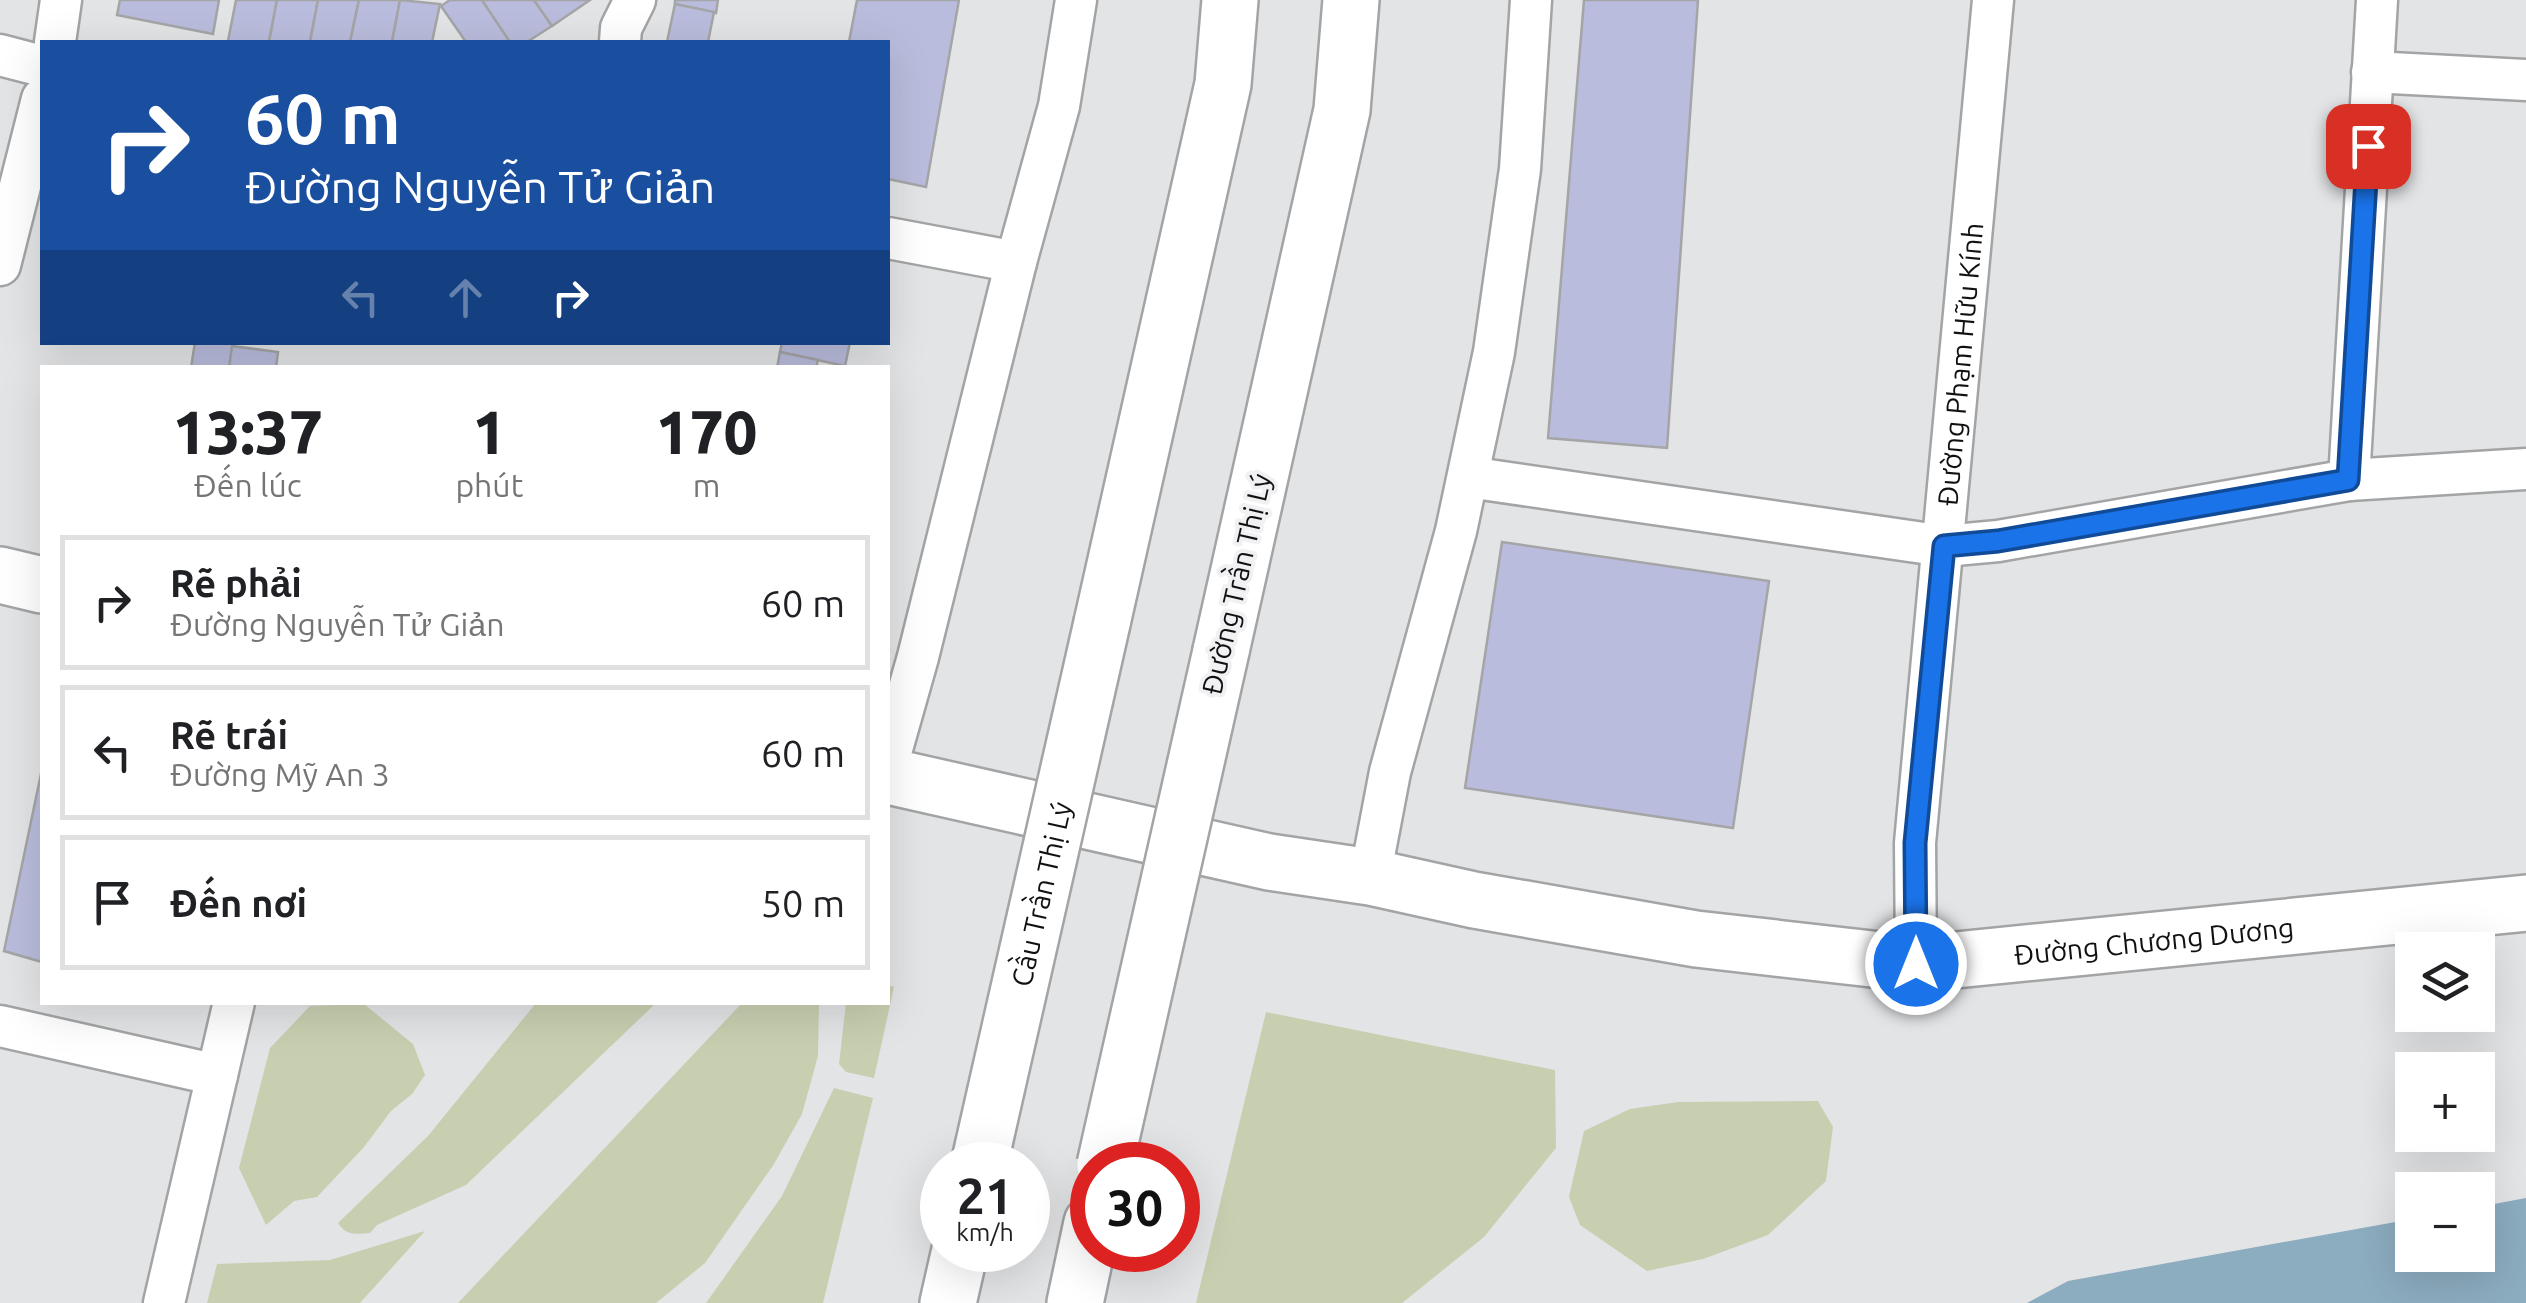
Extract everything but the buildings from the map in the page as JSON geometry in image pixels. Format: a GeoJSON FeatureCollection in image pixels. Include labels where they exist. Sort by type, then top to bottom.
{"type":"FeatureCollection","features":[{"type":"Feature","properties":{"kind":"main road","name":"Cầu Trần Thị Lý"},"geometry":{"type":"LineString","coordinates":[[985,1142],[1223,84],[1230,0]]}},
{"type":"Feature","properties":{"kind":"main road","name":"Đường Trần Thị Lý"},"geometry":{"type":"LineString","coordinates":[[1111,1142],[1342,110],[1351,0]]}},
{"type":"Feature","properties":{"kind":"main road"},"geometry":{"type":"LineString","coordinates":[[0,575],[40,585]]}},
{"type":"Feature","properties":{"kind":"main road","name":"Đường Chương Dương"},"geometry":{"type":"LineString","coordinates":[[890,776],[1269,862],[1370,877],[1474,900],[1696,938],[1916,964],[2526,902]]}},
{"type":"Feature","properties":{"kind":"main road"},"geometry":{"type":"LineString","coordinates":[[948,1303],[955,1272]]}},
{"type":"Feature","properties":{"kind":"main road"},"geometry":{"type":"LineString","coordinates":[[1074,1303],[1081,1272]]}},
{"type":"Feature","properties":{"kind":"street"},"geometry":{"type":"LineString","coordinates":[[54,40],[61,0]]}},
{"type":"Feature","properties":{"kind":"street"},"geometry":{"type":"LineString","coordinates":[[890,756],[1059,106],[1076,0]]}},
{"type":"Feature","properties":{"kind":"street"},"geometry":{"type":"LineString","coordinates":[[1370,877],[1390,772],[1456,531],[1510,252],[1532,0]]}},
{"type":"Feature","properties":{"kind":"street","name":"Đường Phạm Hữu Kính"},"geometry":{"type":"LineString","coordinates":[[1916,964],[1915,843],[1993,0]]}},
{"type":"Feature","properties":{"kind":"street"},"geometry":{"type":"LineString","coordinates":[[2348,480],[2377,0]]}},
{"type":"Feature","properties":{"kind":"street"},"geometry":{"type":"LineString","coordinates":[[0,55],[40,65]]}},
{"type":"Feature","properties":{"kind":"street"},"geometry":{"type":"LineString","coordinates":[[2372,72],[2526,80]]}},
{"type":"Feature","properties":{"kind":"street"},"geometry":{"type":"LineString","coordinates":[[0,265],[40,108]]}},
{"type":"Feature","properties":{"kind":"street"},"geometry":{"type":"LineString","coordinates":[[890,238],[1016,262]]}},
{"type":"Feature","properties":{"kind":"street"},"geometry":{"type":"LineString","coordinates":[[1468,477],[1944,546],[1998,541],[2348,480],[2526,469]]}},
{"type":"Feature","properties":{"kind":"street"},"geometry":{"type":"LineString","coordinates":[[164,1303],[233,1005]]}},
{"type":"Feature","properties":{"kind":"street"},"geometry":{"type":"LineString","coordinates":[[0,1026],[217,1075]]}},
{"type":"Feature","properties":{"kind":"green space"},"geometry":{"type":"Polygon","coordinates":[[[890,986],[894,987],[874,1078],[846,1072],[839,1064],[846,1005],[890,1005],[890,986]]]}},
{"type":"Feature","properties":{"kind":"green space"},"geometry":{"type":"Polygon","coordinates":[[[365,1005],[413,1044],[425,1075],[317,1197],[294,1201],[266,1225],[239,1168],[270,1048],[310,1006],[365,1005]]]}},
{"type":"Feature","properties":{"kind":"green space"},"geometry":{"type":"Polygon","coordinates":[[[534,1005],[654,1005],[466,1185],[377,1225],[370,1233],[344,1230],[338,1223],[428,1136],[534,1005]]]}},
{"type":"Feature","properties":{"kind":"green space"},"geometry":{"type":"Polygon","coordinates":[[[740,1005],[819,1005],[818,1056],[802,1114],[774,1164],[705,1263],[656,1303],[458,1303],[740,1005]]]}},
{"type":"Feature","properties":{"kind":"green space"},"geometry":{"type":"Polygon","coordinates":[[[1266,1012],[1555,1070],[1556,1148],[1484,1237],[1402,1303],[1196,1303],[1266,1012]]]}},
{"type":"Feature","properties":{"kind":"green space"},"geometry":{"type":"Polygon","coordinates":[[[834,1088],[873,1098],[823,1303],[706,1303],[782,1196],[834,1088]]]}},
{"type":"Feature","properties":{"kind":"green space"},"geometry":{"type":"Polygon","coordinates":[[[1818,1101],[1833,1127],[1826,1181],[1768,1235],[1703,1259],[1647,1271],[1580,1225],[1569,1197],[1584,1131],[1630,1109],[1678,1102],[1818,1101]]]}},
{"type":"Feature","properties":{"kind":"green space"},"geometry":{"type":"Polygon","coordinates":[[[425,1231],[360,1303],[207,1303],[217,1264],[330,1260],[425,1231]]]}},
{"type":"Feature","properties":{"kind":"water"},"geometry":{"type":"Polygon","coordinates":[[[2526,1198],[2526,1303],[2027,1303],[2068,1281],[2395,1222],[2395,1272],[2495,1272],[2495,1204],[2526,1198]]]}},
{"type":"Feature","properties":{"kind":"route"},"geometry":{"type":"LineString","coordinates":[[1916,964],[1915,843],[1944,546],[1998,541],[2348,480],[2368,146]]}}]}
